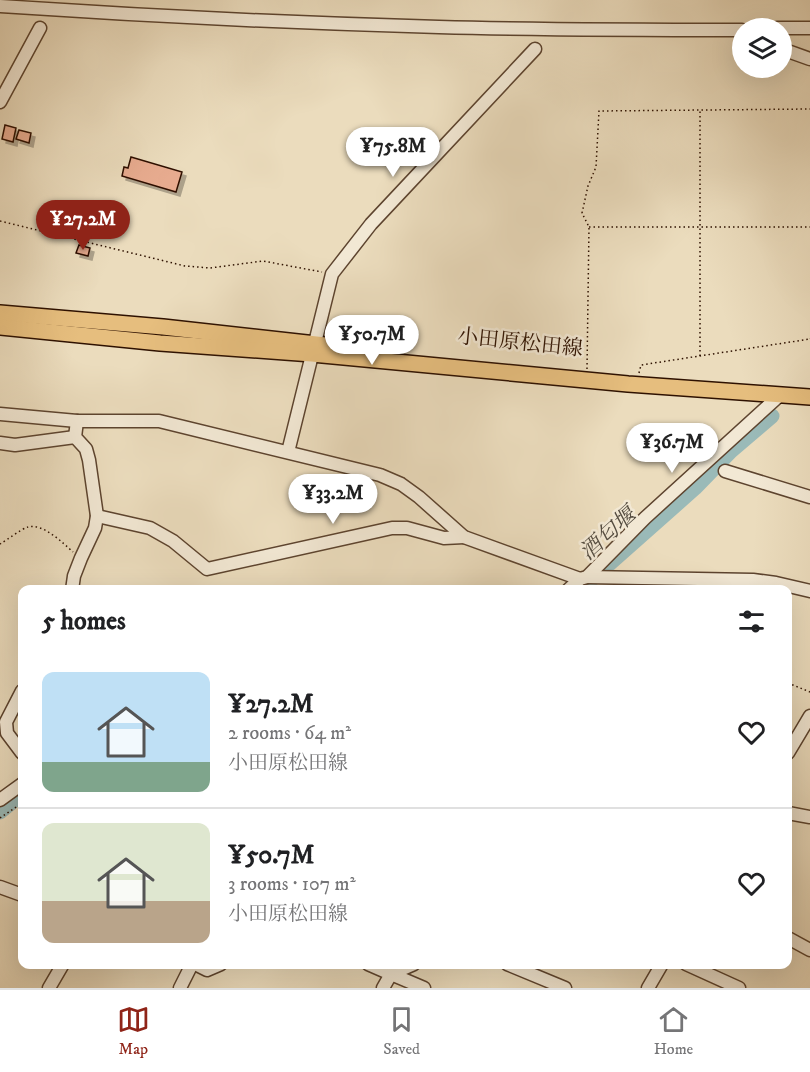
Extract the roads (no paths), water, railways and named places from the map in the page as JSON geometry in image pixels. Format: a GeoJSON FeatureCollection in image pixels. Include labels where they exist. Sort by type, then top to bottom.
{"type":"FeatureCollection","features":[{"type":"Feature","properties":{"kind":"main road","name":"小田原松田線"},"geometry":{"type":"LineString","coordinates":[[0,313],[163,327],[313,349],[628,384],[810,397]]}},
{"type":"Feature","properties":{"kind":"main road","name":"小田原松田線"},"geometry":{"type":"LineString","coordinates":[[0,327],[160,343],[313,349],[586,371],[638,376],[748,393]]}},
{"type":"Feature","properties":{"kind":"street"},"geometry":{"type":"LineString","coordinates":[[0,6],[239,21],[438,27],[732,30]]}},
{"type":"Feature","properties":{"kind":"street"},"geometry":{"type":"LineString","coordinates":[[0,102],[39,28]]}},
{"type":"Feature","properties":{"kind":"street"},"geometry":{"type":"LineString","coordinates":[[792,28],[810,28]]}},
{"type":"Feature","properties":{"kind":"street"},"geometry":{"type":"LineString","coordinates":[[288,452],[332,274],[371,224],[535,48]]}},
{"type":"Feature","properties":{"kind":"street"},"geometry":{"type":"LineString","coordinates":[[792,53],[810,59]]}},
{"type":"Feature","properties":{"kind":"street"},"geometry":{"type":"LineString","coordinates":[[575,585],[780,395]]}},
{"type":"Feature","properties":{"kind":"street"},"geometry":{"type":"LineString","coordinates":[[0,414],[77,421],[159,421],[380,475],[400,484],[419,497],[464,537]]}},
{"type":"Feature","properties":{"kind":"street"},"geometry":{"type":"LineString","coordinates":[[73,585],[81,558],[95,528],[97,516],[90,460],[86,449],[75,437],[77,421]]}},
{"type":"Feature","properties":{"kind":"street"},"geometry":{"type":"LineString","coordinates":[[0,443],[15,445],[75,437]]}},
{"type":"Feature","properties":{"kind":"street"},"geometry":{"type":"LineString","coordinates":[[725,471],[810,498]]}},
{"type":"Feature","properties":{"kind":"street"},"geometry":{"type":"LineString","coordinates":[[97,516],[150,528],[207,568],[392,528],[406,528],[444,538],[464,537],[584,578],[753,580],[784,585]]}},
{"type":"Feature","properties":{"kind":"street"},"geometry":{"type":"LineString","coordinates":[[792,587],[810,591]]}},
{"type":"Feature","properties":{"kind":"street"},"geometry":{"type":"LineString","coordinates":[[18,699],[6,722],[7,733],[18,748]]}},
{"type":"Feature","properties":{"kind":"street"},"geometry":{"type":"LineString","coordinates":[[792,746],[810,716]]}},
{"type":"Feature","properties":{"kind":"street"},"geometry":{"type":"LineString","coordinates":[[0,800],[18,787]]}},
{"type":"Feature","properties":{"kind":"street"},"geometry":{"type":"LineString","coordinates":[[792,814],[810,817]]}},
{"type":"Feature","properties":{"kind":"street"},"geometry":{"type":"LineString","coordinates":[[0,887],[18,894]]}},
{"type":"Feature","properties":{"kind":"street"},"geometry":{"type":"LineString","coordinates":[[792,940],[810,950]]}},
{"type":"Feature","properties":{"kind":"street"},"geometry":{"type":"LineString","coordinates":[[50,988],[60,969]]}},
{"type":"Feature","properties":{"kind":"street"},"geometry":{"type":"LineString","coordinates":[[180,988],[191,969]]}},
{"type":"Feature","properties":{"kind":"street"},"geometry":{"type":"LineString","coordinates":[[380,969],[424,988]]}},
{"type":"Feature","properties":{"kind":"street"},"geometry":{"type":"LineString","coordinates":[[383,988],[391,974],[402,969]]}},
{"type":"Feature","properties":{"kind":"street"},"geometry":{"type":"LineString","coordinates":[[519,969],[565,988]]}},
{"type":"Feature","properties":{"kind":"street"},"geometry":{"type":"LineString","coordinates":[[648,988],[659,969]]}},
{"type":"Feature","properties":{"kind":"street"},"geometry":{"type":"LineString","coordinates":[[697,969],[739,988]]}},
{"type":"Feature","properties":{"kind":"waterway","name":"酒匂堰"},"geometry":{"type":"LineString","coordinates":[[586,585],[772,416]]}},
{"type":"Feature","properties":{"kind":"waterway","name":"酒匂堰"},"geometry":{"type":"LineString","coordinates":[[0,812],[18,797]]}}]}
